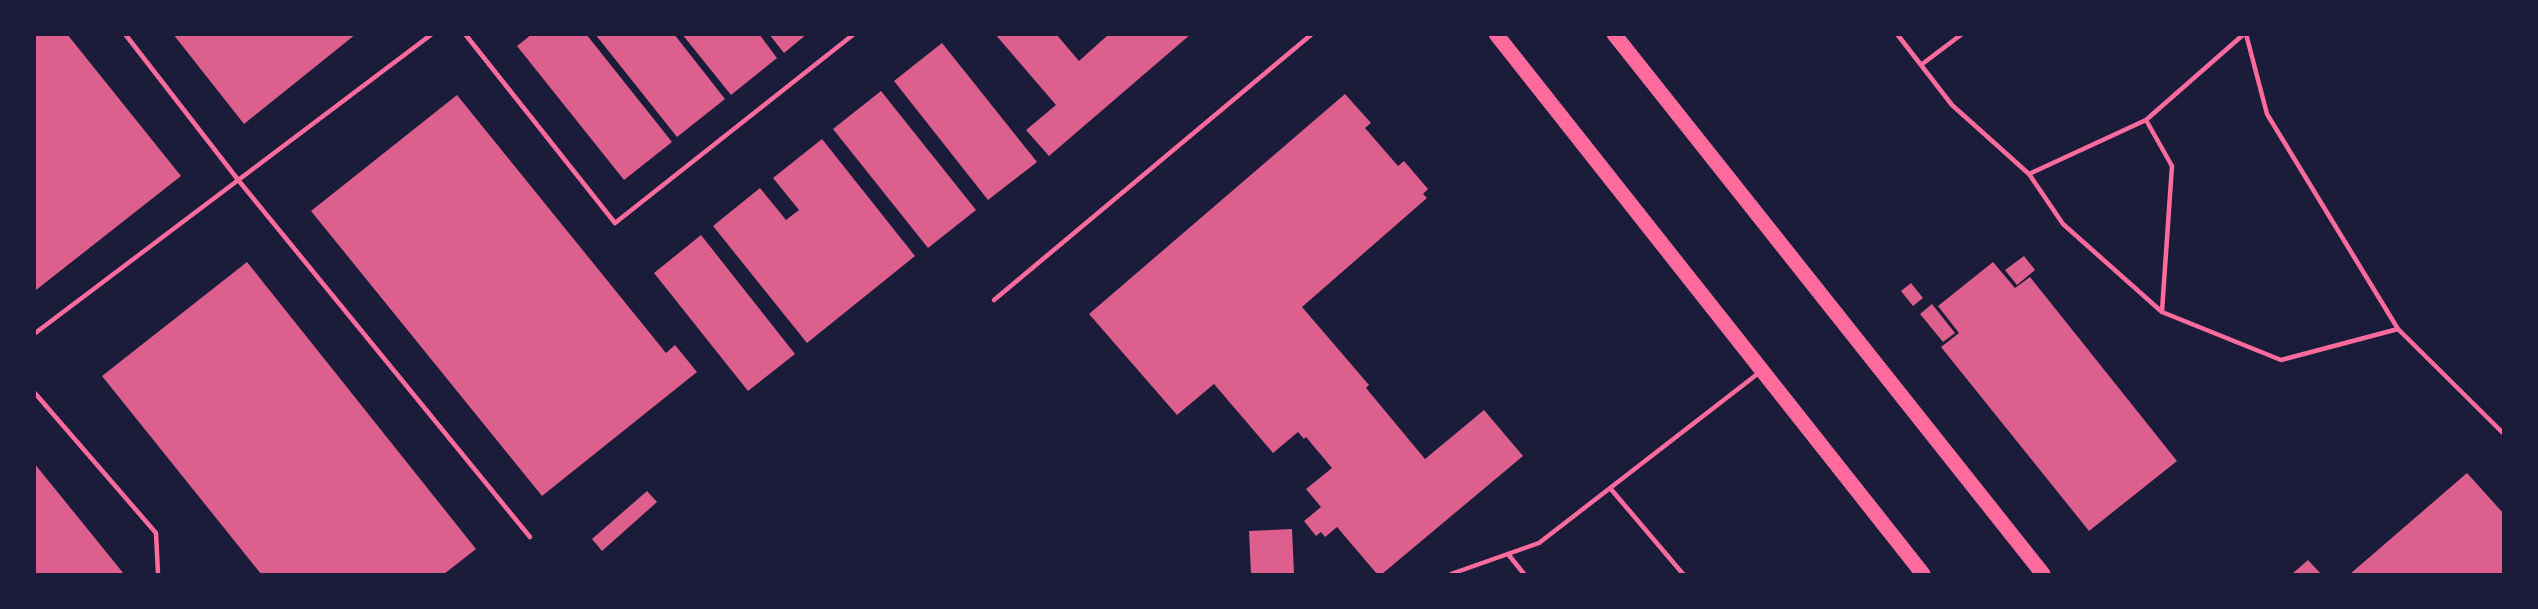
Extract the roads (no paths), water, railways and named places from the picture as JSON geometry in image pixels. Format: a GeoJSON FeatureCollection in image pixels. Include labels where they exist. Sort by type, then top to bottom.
{"type":"FeatureCollection","features":[{"type":"Feature","properties":{"kind":"main road"},"geometry":{"type":"LineString","coordinates":[[1496,34],[1923,574]]}},
{"type":"Feature","properties":{"kind":"main road"},"geometry":{"type":"LineString","coordinates":[[1614,34],[2043,574]]}},
{"type":"Feature","properties":{"kind":"lane"},"geometry":{"type":"LineString","coordinates":[[125,34],[239,181],[530,537]]}},
{"type":"Feature","properties":{"kind":"lane"},"geometry":{"type":"LineString","coordinates":[[34,334],[432,34]]}},
{"type":"Feature","properties":{"kind":"lane"},"geometry":{"type":"LineString","coordinates":[[465,34],[615,223],[854,34]]}},
{"type":"Feature","properties":{"kind":"lane"},"geometry":{"type":"LineString","coordinates":[[994,300],[1312,34]]}},
{"type":"Feature","properties":{"kind":"lane"},"geometry":{"type":"LineString","coordinates":[[1897,34],[1953,105],[2029,174],[2063,224],[2162,312],[2281,360],[2398,329]]}},
{"type":"Feature","properties":{"kind":"lane"},"geometry":{"type":"LineString","coordinates":[[1921,64],[1962,34]]}},
{"type":"Feature","properties":{"kind":"lane"},"geometry":{"type":"LineString","coordinates":[[2029,174],[2146,120],[2245,34],[2267,114],[2398,329],[2504,434]]}},
{"type":"Feature","properties":{"kind":"lane"},"geometry":{"type":"LineString","coordinates":[[2146,120],[2172,166],[2162,312]]}},
{"type":"Feature","properties":{"kind":"lane"},"geometry":{"type":"LineString","coordinates":[[1451,574],[1539,543],[1763,370]]}},
{"type":"Feature","properties":{"kind":"lane"},"geometry":{"type":"LineString","coordinates":[[34,392],[156,533],[158,574]]}},
{"type":"Feature","properties":{"kind":"lane"},"geometry":{"type":"LineString","coordinates":[[1610,488],[1683,574]]}},
{"type":"Feature","properties":{"kind":"lane"},"geometry":{"type":"LineString","coordinates":[[1508,554],[1524,574]]}}]}
